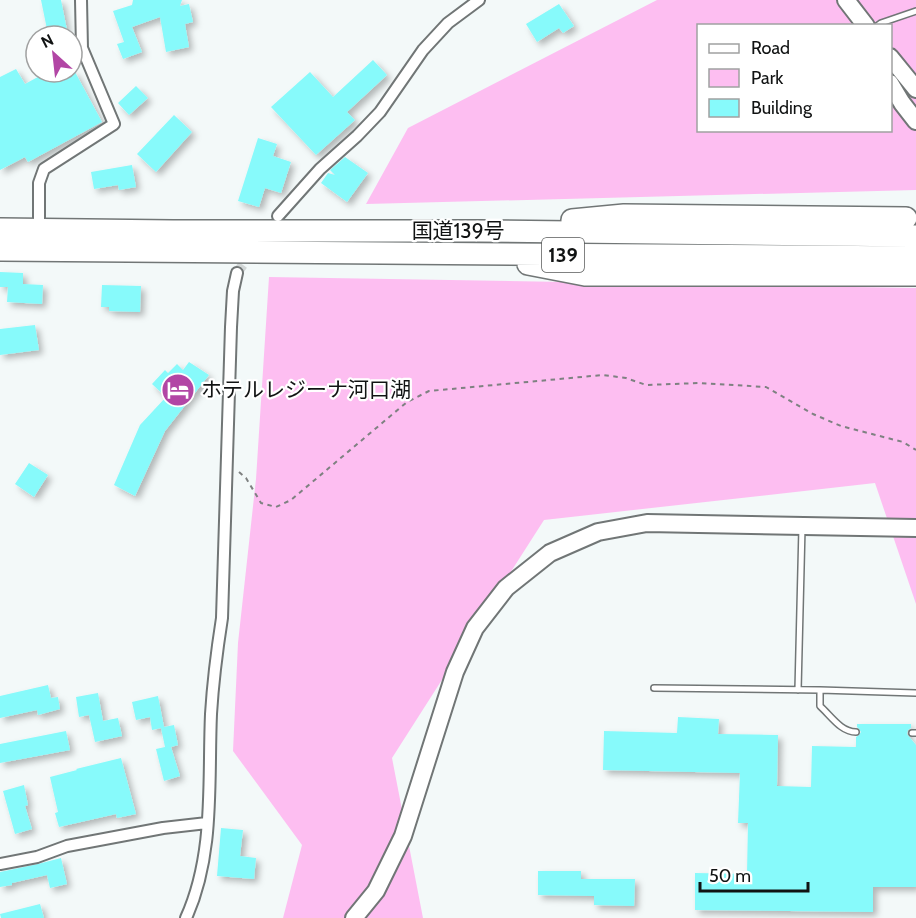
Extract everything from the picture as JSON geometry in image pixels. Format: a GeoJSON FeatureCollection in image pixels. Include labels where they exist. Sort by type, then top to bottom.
{"type":"FeatureCollection","features":[{"type":"Feature","properties":{"kind":"highway","name":"国道139号"},"geometry":{"type":"LineString","coordinates":[[0,229],[479,231],[624,215],[914,221]]}},
{"type":"Feature","properties":{"kind":"highway","name":"国道139号"},"geometry":{"type":"LineString","coordinates":[[0,250],[916,257]]}},
{"type":"Feature","properties":{"kind":"highway"},"geometry":{"type":"LineString","coordinates":[[478,255],[585,276],[916,275]]}},
{"type":"Feature","properties":{"kind":"street"},"geometry":{"type":"LineString","coordinates":[[39,229],[39,183],[44,169],[114,124],[82,48],[81,0]]}},
{"type":"Feature","properties":{"kind":"street"},"geometry":{"type":"LineString","coordinates":[[278,216],[320,169],[380,112],[423,50],[448,23],[479,0]]}},
{"type":"Feature","properties":{"kind":"street"},"geometry":{"type":"LineString","coordinates":[[840,0],[855,24]]}},
{"type":"Feature","properties":{"kind":"street"},"geometry":{"type":"LineString","coordinates":[[846,0],[864,24]]}},
{"type":"Feature","properties":{"kind":"street"},"geometry":{"type":"LineString","coordinates":[[892,58],[916,89]]}},
{"type":"Feature","properties":{"kind":"street"},"geometry":{"type":"LineString","coordinates":[[892,85],[916,121]]}},
{"type":"Feature","properties":{"kind":"street"},"geometry":{"type":"LineString","coordinates":[[186,918],[193,903],[204,859],[207,823],[211,716],[215,662],[222,618],[231,318],[237,273]]}},
{"type":"Feature","properties":{"kind":"street"},"geometry":{"type":"LineString","coordinates":[[354,918],[376,891],[403,836],[455,672],[476,628],[506,588],[550,553],[598,532],[647,523],[916,528]]}},
{"type":"Feature","properties":{"kind":"street"},"geometry":{"type":"LineString","coordinates":[[0,864],[37,857],[67,846],[163,828],[207,823]]}},
{"type":"Feature","properties":{"kind":"lane"},"geometry":{"type":"LineString","coordinates":[[880,24],[916,11]]}},
{"type":"Feature","properties":{"kind":"lane"},"geometry":{"type":"LineString","coordinates":[[798,690],[802,526]]}},
{"type":"Feature","properties":{"kind":"lane"},"geometry":{"type":"LineString","coordinates":[[654,688],[916,693]]}},
{"type":"Feature","properties":{"kind":"lane"},"geometry":{"type":"LineString","coordinates":[[820,690],[820,706],[843,728],[856,732]]}},
{"type":"Feature","properties":{"kind":"path"},"geometry":{"type":"LineString","coordinates":[[228,468],[246,478],[261,503],[276,507],[299,494],[407,402],[429,391],[603,375],[626,378],[646,385],[699,383],[766,387],[813,414],[841,426],[903,442],[916,450]]}},
{"type":"Feature","properties":{"kind":"green space"},"geometry":{"type":"Polygon","coordinates":[[[657,0],[916,0],[916,190],[366,204],[408,128],[657,0]]]}},
{"type":"Feature","properties":{"kind":"green space"},"geometry":{"type":"Polygon","coordinates":[[[269,277],[916,288],[916,604],[875,483],[544,520],[392,758],[423,918],[283,918],[302,845],[233,751],[238,643],[256,479],[269,277]]]}},
{"type":"Feature","properties":{"kind":"building"},"geometry":{"type":"Polygon","coordinates":[[[41,0],[61,0],[66,24],[46,24],[41,0]]]}},
{"type":"Feature","properties":{"kind":"building"},"geometry":{"type":"Polygon","coordinates":[[[133,0],[182,0],[180,6],[189,4],[193,22],[185,24],[189,47],[166,52],[160,17],[132,27],[142,52],[123,59],[117,44],[124,42],[113,11],[132,5],[133,0]]]}},
{"type":"Feature","properties":{"kind":"building"},"geometry":{"type":"Polygon","coordinates":[[[559,4],[574,26],[563,33],[559,28],[537,42],[526,24],[559,4]]]}},
{"type":"Feature","properties":{"kind":"building"},"geometry":{"type":"Polygon","coordinates":[[[373,60],[387,75],[347,112],[355,120],[316,155],[271,107],[310,72],[333,97],[373,60]]]}},
{"type":"Feature","properties":{"kind":"building"},"geometry":{"type":"Polygon","coordinates":[[[16,69],[24,84],[81,84],[102,122],[28,162],[25,157],[0,170],[0,77],[16,69]]]}},
{"type":"Feature","properties":{"kind":"building"},"geometry":{"type":"Polygon","coordinates":[[[136,86],[148,98],[129,115],[118,103],[136,86]]]}},
{"type":"Feature","properties":{"kind":"building"},"geometry":{"type":"Polygon","coordinates":[[[174,115],[192,132],[156,172],[137,154],[174,115]]]}},
{"type":"Feature","properties":{"kind":"building"},"geometry":{"type":"Polygon","coordinates":[[[258,138],[277,144],[273,156],[291,162],[281,193],[265,188],[259,207],[238,201],[258,138]]]}},
{"type":"Feature","properties":{"kind":"building"},"geometry":{"type":"Polygon","coordinates":[[[345,157],[368,173],[347,202],[321,183],[328,173],[335,175],[330,170],[345,157]]]}},
{"type":"Feature","properties":{"kind":"building"},"geometry":{"type":"Polygon","coordinates":[[[132,165],[136,187],[119,190],[118,185],[94,189],[91,172],[132,165]]]}},
{"type":"Feature","properties":{"kind":"building"},"geometry":{"type":"Polygon","coordinates":[[[0,272],[23,273],[23,284],[43,285],[42,304],[7,302],[8,287],[0,287],[0,272]]]}},
{"type":"Feature","properties":{"kind":"building"},"geometry":{"type":"Polygon","coordinates":[[[102,285],[141,286],[140,312],[109,311],[109,307],[101,307],[102,285]]]}},
{"type":"Feature","properties":{"kind":"building"},"geometry":{"type":"Polygon","coordinates":[[[35,325],[39,350],[0,355],[0,329],[35,325]]]}},
{"type":"Feature","properties":{"kind":"building"},"geometry":{"type":"Polygon","coordinates":[[[189,362],[209,375],[165,431],[135,496],[114,485],[140,425],[166,397],[152,384],[165,370],[168,373],[177,364],[183,370],[189,362]]]}},
{"type":"Feature","properties":{"kind":"building"},"geometry":{"type":"Polygon","coordinates":[[[29,463],[48,475],[34,497],[15,484],[29,463]]]}},
{"type":"Feature","properties":{"kind":"building"},"geometry":{"type":"Polygon","coordinates":[[[48,685],[51,698],[58,697],[60,709],[38,715],[37,710],[0,718],[0,696],[48,685]]]}},
{"type":"Feature","properties":{"kind":"building"},"geometry":{"type":"Polygon","coordinates":[[[98,693],[103,721],[118,718],[122,736],[95,742],[89,715],[79,717],[76,697],[98,693]]]}},
{"type":"Feature","properties":{"kind":"building"},"geometry":{"type":"Polygon","coordinates":[[[158,696],[164,727],[174,725],[178,745],[171,747],[180,776],[164,781],[156,749],[165,747],[161,728],[152,730],[150,717],[136,720],[132,702],[158,696]]]}},
{"type":"Feature","properties":{"kind":"building"},"geometry":{"type":"Polygon","coordinates":[[[678,717],[719,719],[718,734],[778,735],[777,786],[811,787],[812,746],[856,747],[856,737],[861,732],[857,724],[911,724],[907,734],[916,745],[916,887],[873,887],[873,912],[695,910],[695,873],[747,874],[748,823],[738,823],[740,773],[603,770],[604,731],[677,733],[678,717]]]}},
{"type":"Feature","properties":{"kind":"building"},"geometry":{"type":"Polygon","coordinates":[[[66,731],[70,750],[0,763],[0,744],[66,731]]]}},
{"type":"Feature","properties":{"kind":"building"},"geometry":{"type":"Polygon","coordinates":[[[121,758],[136,814],[117,818],[116,814],[59,827],[50,777],[121,758]]]}},
{"type":"Feature","properties":{"kind":"building"},"geometry":{"type":"Polygon","coordinates":[[[24,785],[28,805],[25,806],[32,829],[15,834],[3,791],[24,785]]]}},
{"type":"Feature","properties":{"kind":"building"},"geometry":{"type":"Polygon","coordinates":[[[221,828],[243,830],[240,856],[256,858],[254,879],[217,876],[221,828]]]}},
{"type":"Feature","properties":{"kind":"building"},"geometry":{"type":"Polygon","coordinates":[[[61,858],[67,884],[50,888],[47,875],[0,887],[0,872],[61,858]]]}},
{"type":"Feature","properties":{"kind":"building"},"geometry":{"type":"Polygon","coordinates":[[[538,871],[581,871],[581,879],[635,879],[634,906],[594,905],[594,896],[538,895],[538,871]]]}},
{"type":"Feature","properties":{"kind":"building"},"geometry":{"type":"Polygon","coordinates":[[[40,904],[44,918],[1,918],[0,914],[40,904]]]}},
{"type":"Feature","properties":{"kind":"tunnel"},"geometry":{"type":"LineString","coordinates":[[237,273],[253,251]]}},
{"type":"Feature","properties":{"kind":"place","name":"ホテルレジーナ河口湖"},"geometry":{"type":"Point","coordinates":[178,390]}}]}
